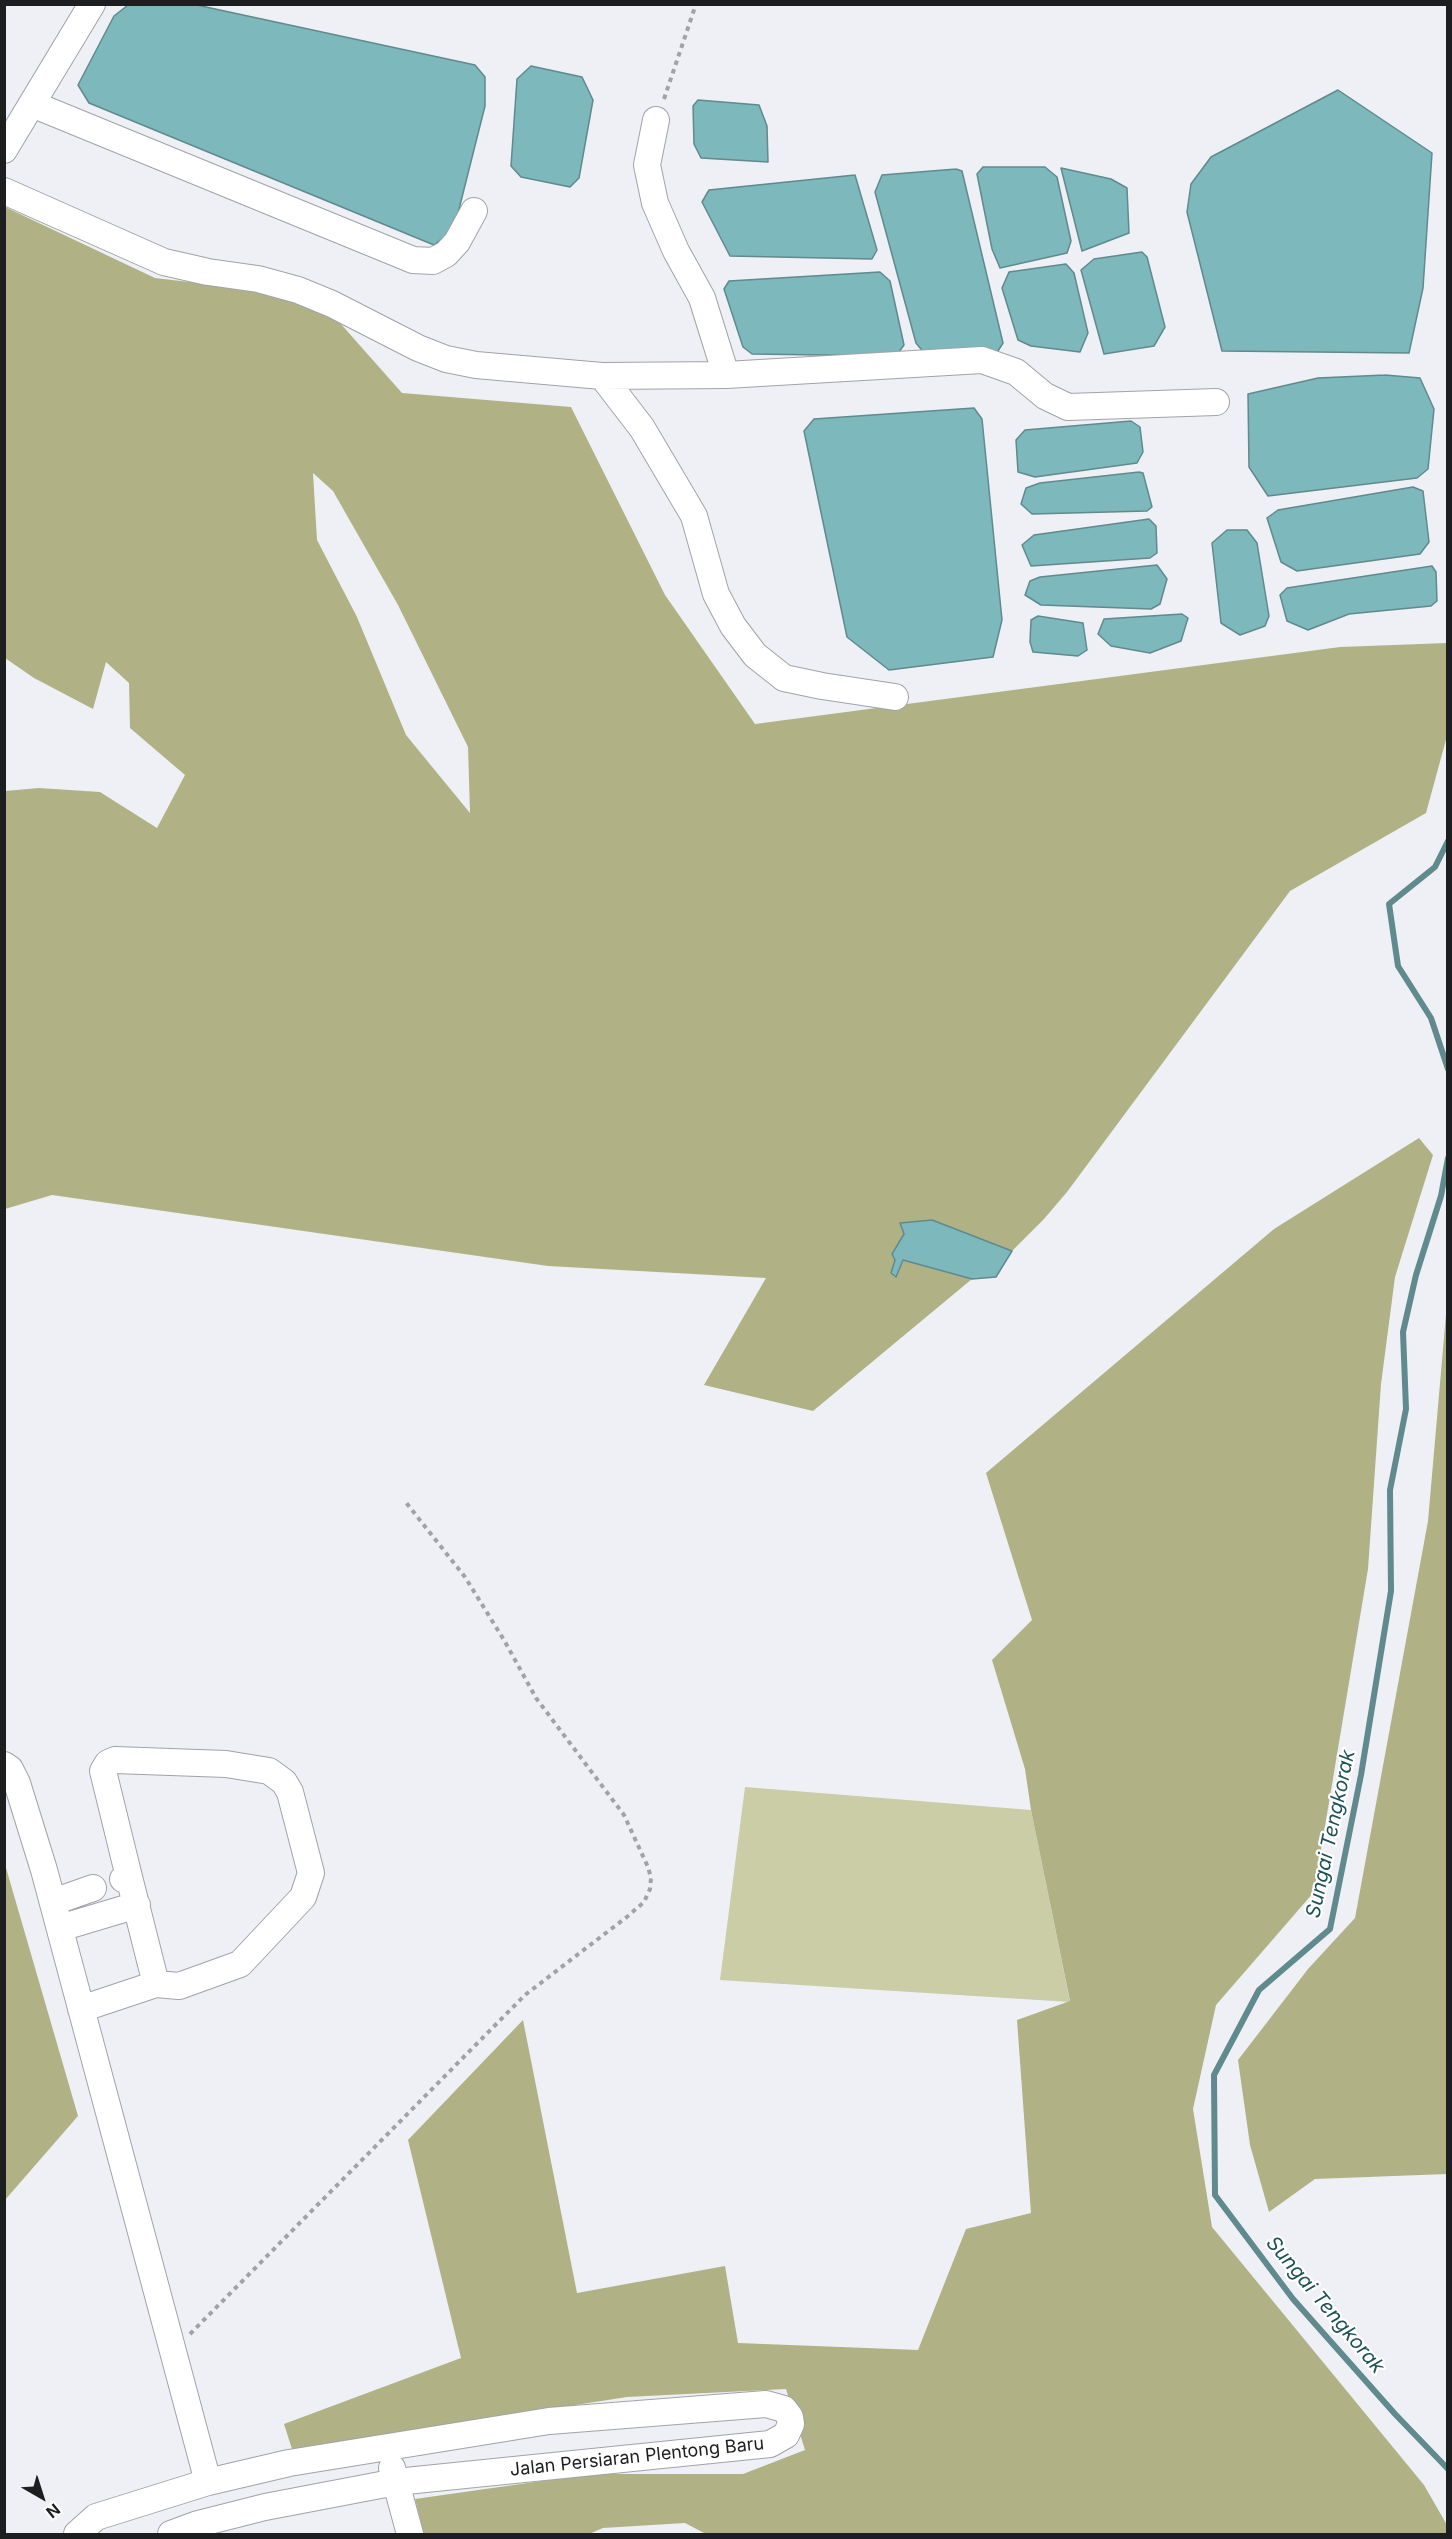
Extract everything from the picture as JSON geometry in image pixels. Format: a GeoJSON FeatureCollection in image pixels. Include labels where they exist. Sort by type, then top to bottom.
{"type":"FeatureCollection","features":[{"type":"Feature","properties":{"kind":"street"},"geometry":{"type":"LineString","coordinates":[[4,150],[92,4]]}},
{"type":"Feature","properties":{"kind":"street"},"geometry":{"type":"LineString","coordinates":[[32,104],[413,260],[433,261],[446,254],[457,242],[474,211]]}},
{"type":"Feature","properties":{"kind":"street"},"geometry":{"type":"LineString","coordinates":[[656,120],[647,165],[655,203],[676,251],[702,298],[726,375]]}},
{"type":"Feature","properties":{"kind":"street"},"geometry":{"type":"LineString","coordinates":[[4,192],[164,262],[208,273],[258,279],[298,290],[332,304],[418,348],[446,359],[476,365],[602,376],[726,375],[982,360],[1016,372],[1045,396],[1068,407],[1216,402]]}},
{"type":"Feature","properties":{"kind":"street"},"geometry":{"type":"LineString","coordinates":[[602,376],[642,428],[694,516],[716,594],[733,626],[755,655],[784,678],[895,697]]}},
{"type":"Feature","properties":{"kind":"street"},"geometry":{"type":"LineString","coordinates":[[81,2009],[156,1984],[179,1986],[240,1964],[303,1897],[311,1873],[290,1791],[284,1782],[269,1771],[226,1764],[115,1760],[108,1763],[104,1771],[126,1878],[137,1905],[156,1984]]}},
{"type":"Feature","properties":{"kind":"street"},"geometry":{"type":"LineString","coordinates":[[4,1765],[10,1769],[16,1783],[53,1902],[208,2482]]}},
{"type":"Feature","properties":{"kind":"street"},"geometry":{"type":"LineString","coordinates":[[53,1902],[93,1888]]}},
{"type":"Feature","properties":{"kind":"street"},"geometry":{"type":"LineString","coordinates":[[60,1928],[137,1905]]}},
{"type":"Feature","properties":{"kind":"street","name":"Jalan Persiaran Plentong Baru"},"geometry":{"type":"LineString","coordinates":[[77,2535],[96,2517],[208,2482],[289,2463],[549,2421],[766,2404],[784,2409],[790,2417],[791,2424],[786,2436],[770,2444],[396,2482],[265,2507],[198,2524],[171,2535]]}},
{"type":"Feature","properties":{"kind":"street"},"geometry":{"type":"LineString","coordinates":[[386,2449],[410,2535]]}},
{"type":"Feature","properties":{"kind":"path"},"geometry":{"type":"LineString","coordinates":[[656,120],[696,4]]}},
{"type":"Feature","properties":{"kind":"path"},"geometry":{"type":"LineString","coordinates":[[173,2351],[525,1995],[628,1916],[644,1902],[650,1889],[651,1878],[648,1867],[624,1815],[536,1698],[465,1577],[404,1500]]}},
{"type":"Feature","properties":{"kind":"green space"},"geometry":{"type":"Polygon","coordinates":[[[5,207],[155,278],[317,297],[402,393],[571,407],[665,595],[755,724],[1340,647],[1447,643],[1447,736],[1426,813],[1290,891],[1067,1192],[1012,1251],[993,1246],[904,1234],[892,1253],[895,1259],[891,1273],[895,1277],[903,1260],[972,1279],[813,1411],[704,1385],[766,1278],[548,1266],[52,1195],[5,1209],[5,791],[39,788],[100,792],[157,828],[185,775],[130,728],[129,683],[106,662],[93,709],[34,678],[5,658],[5,207]],[[313,473],[317,540],[357,617],[406,735],[470,813],[468,747],[398,605],[333,491],[313,473]]]}},
{"type":"Feature","properties":{"kind":"green space"},"geometry":{"type":"Polygon","coordinates":[[[1419,1138],[1433,1155],[1395,1277],[1381,1384],[1368,1569],[1314,1892],[1216,2005],[1193,2109],[1212,2227],[1424,2485],[1447,2525],[1447,2534],[706,2534],[685,2523],[603,2528],[589,2534],[424,2534],[415,2499],[591,2474],[743,2474],[805,2450],[786,2389],[627,2397],[292,2449],[284,2424],[461,2358],[408,2140],[523,2020],[577,2293],[725,2266],[738,2343],[918,2350],[966,2229],[1031,2213],[1017,2020],[1070,2001],[1031,1810],[1025,1769],[992,1660],[1032,1620],[986,1473],[1274,1229],[1419,1138]]]}},
{"type":"Feature","properties":{"kind":"green space"},"geometry":{"type":"Polygon","coordinates":[[[1447,1303],[1447,2174],[1315,2179],[1269,2212],[1250,2145],[1238,2060],[1308,1969],[1355,1918],[1428,1521],[1447,1303]]]}},
{"type":"Feature","properties":{"kind":"green space"},"geometry":{"type":"Polygon","coordinates":[[[745,1787],[1031,1810],[1070,2002],[720,1980],[745,1787]]]}},
{"type":"Feature","properties":{"kind":"green space"},"geometry":{"type":"Polygon","coordinates":[[[4,1861],[78,2116],[5,2200],[4,2200],[4,1861]]]}},
{"type":"Feature","properties":{"kind":"water"},"geometry":{"type":"Polygon","coordinates":[[[192,4],[475,65],[485,77],[485,106],[454,229],[434,245],[89,103],[78,85],[114,16],[128,5],[192,4]]]}},
{"type":"Feature","properties":{"kind":"water"},"geometry":{"type":"Polygon","coordinates":[[[531,66],[582,77],[593,100],[579,178],[570,187],[521,177],[511,166],[517,79],[531,66]]]}},
{"type":"Feature","properties":{"kind":"water"},"geometry":{"type":"Polygon","coordinates":[[[1338,90],[1432,153],[1423,288],[1409,353],[1222,351],[1187,212],[1191,184],[1211,157],[1338,90]]]}},
{"type":"Feature","properties":{"kind":"water"},"geometry":{"type":"Polygon","coordinates":[[[698,100],[759,105],[767,126],[768,162],[701,158],[694,144],[693,106],[698,100]]]}},
{"type":"Feature","properties":{"kind":"water"},"geometry":{"type":"Polygon","coordinates":[[[983,167],[1045,167],[1057,177],[1071,241],[1067,253],[1000,268],[992,249],[977,174],[983,167]]]}},
{"type":"Feature","properties":{"kind":"water"},"geometry":{"type":"Polygon","coordinates":[[[1061,168],[1111,179],[1127,188],[1129,233],[1082,251],[1061,168]]]}},
{"type":"Feature","properties":{"kind":"water"},"geometry":{"type":"Polygon","coordinates":[[[956,169],[962,171],[1003,343],[998,351],[925,354],[916,343],[875,192],[882,175],[956,169]]]}},
{"type":"Feature","properties":{"kind":"water"},"geometry":{"type":"Polygon","coordinates":[[[855,175],[877,250],[872,259],[730,256],[702,202],[709,190],[855,175]]]}},
{"type":"Feature","properties":{"kind":"water"},"geometry":{"type":"Polygon","coordinates":[[[1142,252],[1147,257],[1165,327],[1154,346],[1104,354],[1081,270],[1094,259],[1142,252]]]}},
{"type":"Feature","properties":{"kind":"water"},"geometry":{"type":"Polygon","coordinates":[[[1066,264],[1074,273],[1088,333],[1080,352],[1031,346],[1018,340],[1002,288],[1009,272],[1066,264]]]}},
{"type":"Feature","properties":{"kind":"water"},"geometry":{"type":"Polygon","coordinates":[[[880,272],[890,281],[904,345],[896,356],[752,354],[743,347],[724,289],[729,281],[880,272]]]}},
{"type":"Feature","properties":{"kind":"water"},"geometry":{"type":"Polygon","coordinates":[[[1385,375],[1420,378],[1434,409],[1428,469],[1417,478],[1268,496],[1249,467],[1248,394],[1318,378],[1385,375]]]}},
{"type":"Feature","properties":{"kind":"water"},"geometry":{"type":"Polygon","coordinates":[[[974,408],[982,419],[1002,620],[993,657],[889,670],[847,637],[804,431],[814,419],[974,408]]]}},
{"type":"Feature","properties":{"kind":"water"},"geometry":{"type":"Polygon","coordinates":[[[1131,421],[1140,427],[1143,452],[1137,463],[1035,477],[1018,472],[1016,440],[1025,430],[1131,421]]]}},
{"type":"Feature","properties":{"kind":"water"},"geometry":{"type":"Polygon","coordinates":[[[1143,473],[1152,507],[1147,511],[1032,514],[1021,504],[1026,488],[1040,483],[1143,473]]]}},
{"type":"Feature","properties":{"kind":"water"},"geometry":{"type":"Polygon","coordinates":[[[1413,487],[1423,491],[1429,542],[1420,554],[1297,571],[1281,562],[1267,518],[1278,510],[1413,487]]]}},
{"type":"Feature","properties":{"kind":"water"},"geometry":{"type":"Polygon","coordinates":[[[1149,519],[1156,526],[1157,553],[1150,558],[1031,566],[1022,545],[1034,535],[1149,519]]]}},
{"type":"Feature","properties":{"kind":"water"},"geometry":{"type":"Polygon","coordinates":[[[1227,530],[1247,530],[1257,543],[1269,616],[1265,626],[1240,635],[1221,623],[1212,543],[1227,530]]]}},
{"type":"Feature","properties":{"kind":"water"},"geometry":{"type":"Polygon","coordinates":[[[1157,565],[1167,579],[1160,604],[1151,609],[1041,605],[1025,595],[1030,581],[1040,577],[1157,565]]]}},
{"type":"Feature","properties":{"kind":"water"},"geometry":{"type":"Polygon","coordinates":[[[1432,566],[1436,572],[1437,601],[1431,606],[1349,614],[1308,630],[1287,621],[1280,595],[1287,588],[1432,566]]]}},
{"type":"Feature","properties":{"kind":"water"},"geometry":{"type":"Polygon","coordinates":[[[1182,614],[1188,618],[1181,641],[1150,653],[1111,646],[1098,634],[1104,619],[1182,614]]]}},
{"type":"Feature","properties":{"kind":"water"},"geometry":{"type":"Polygon","coordinates":[[[1038,616],[1083,623],[1087,650],[1078,656],[1033,652],[1030,642],[1031,620],[1038,616]]]}},
{"type":"Feature","properties":{"kind":"water"},"geometry":{"type":"Polygon","coordinates":[[[932,1220],[1012,1251],[996,1277],[972,1279],[903,1260],[896,1277],[891,1273],[895,1260],[892,1254],[904,1234],[900,1223],[932,1220]]]}},
{"type":"Feature","properties":{"kind":"waterway","name":"Sungai Tengkorak"},"geometry":{"type":"LineString","coordinates":[[1448,841],[1435,867],[1389,904],[1398,966],[1431,1018],[1448,1069]]}},
{"type":"Feature","properties":{"kind":"waterway","name":"Sungai Tengkorak"},"geometry":{"type":"LineString","coordinates":[[1448,1158],[1441,1196],[1416,1275],[1403,1332],[1406,1409],[1390,1490],[1391,1591],[1361,1775],[1330,1929],[1259,1990],[1214,2075],[1215,2195],[1293,2299],[1395,2414],[1448,2469]]}}]}
